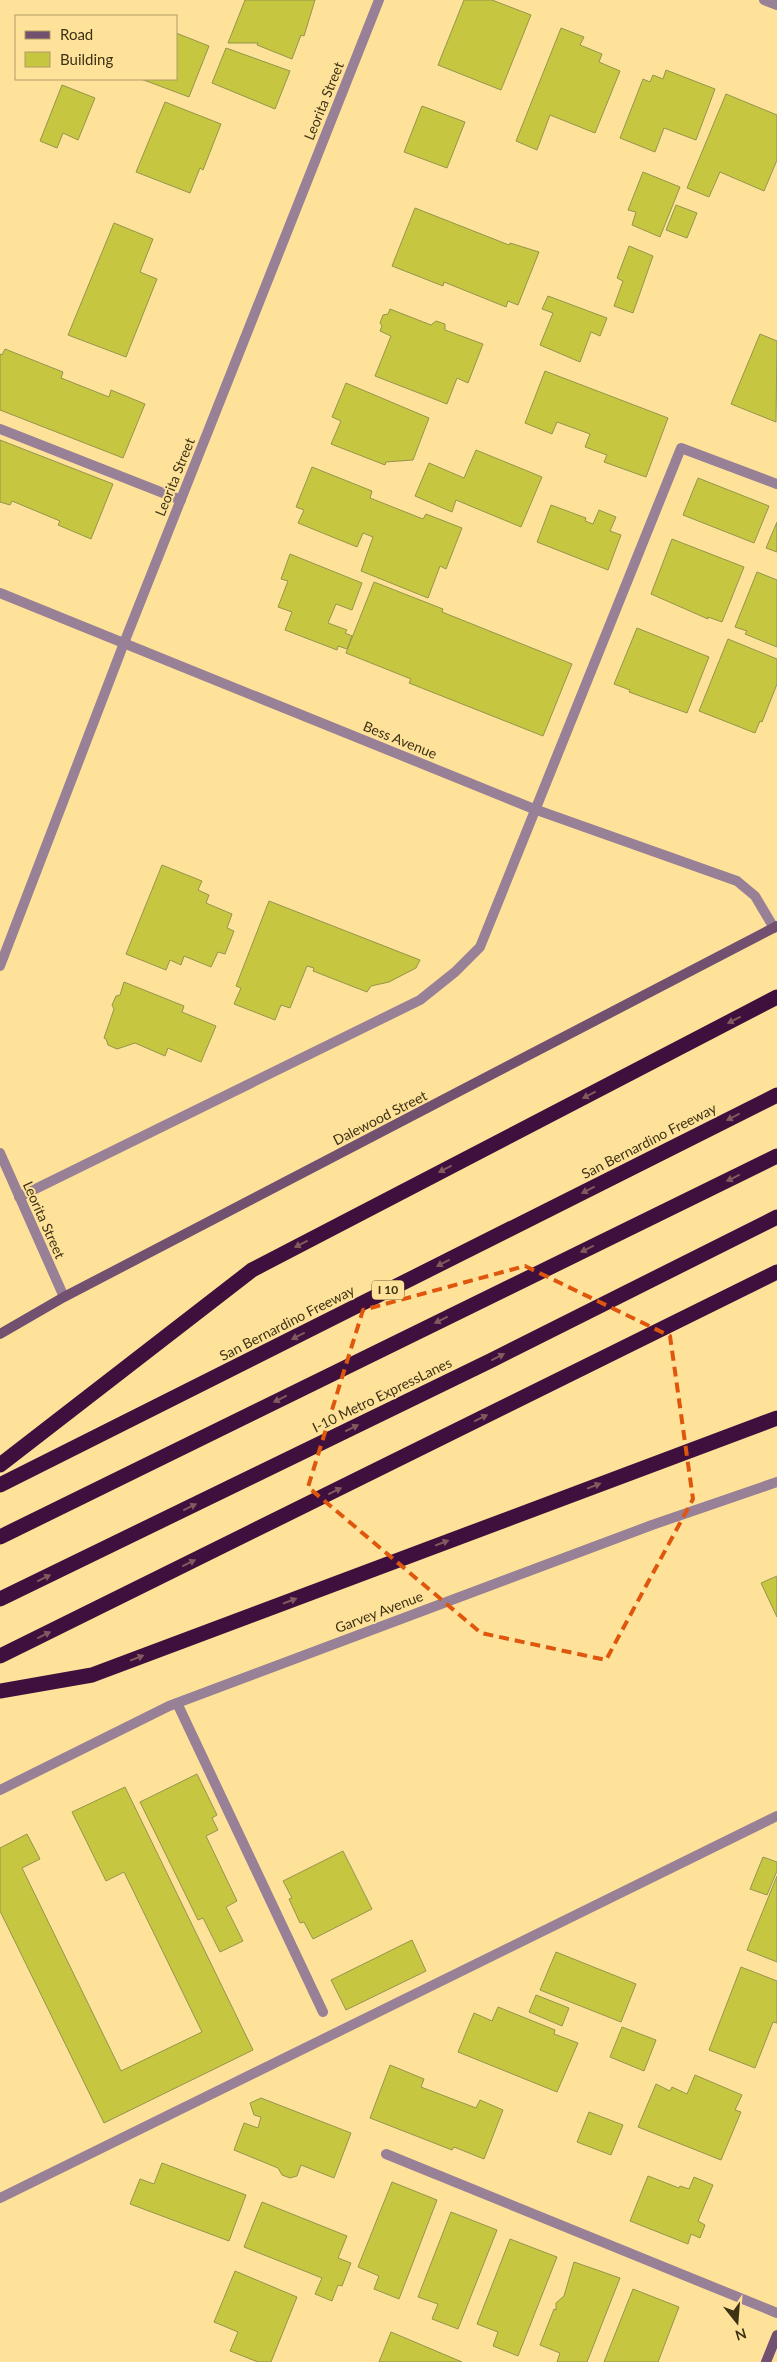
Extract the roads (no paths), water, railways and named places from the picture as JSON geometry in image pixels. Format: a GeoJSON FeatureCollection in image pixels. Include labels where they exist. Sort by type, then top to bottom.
{"type":"FeatureCollection","features":[{"type":"Feature","properties":{"kind":"highway"},"geometry":{"type":"LineString","coordinates":[[0,1465],[252,1270],[777,997]]}},
{"type":"Feature","properties":{"kind":"highway","name":"San Bernardino Freeway"},"geometry":{"type":"LineString","coordinates":[[0,1485],[777,1095]]}},
{"type":"Feature","properties":{"kind":"highway"},"geometry":{"type":"LineString","coordinates":[[0,1537],[777,1156]]}},
{"type":"Feature","properties":{"kind":"highway","name":"I-10 Metro ExpressLanes"},"geometry":{"type":"LineString","coordinates":[[0,1599],[492,1360],[777,1217]]}},
{"type":"Feature","properties":{"kind":"highway"},"geometry":{"type":"LineString","coordinates":[[0,1656],[777,1272]]}},
{"type":"Feature","properties":{"kind":"highway"},"geometry":{"type":"LineString","coordinates":[[0,1691],[92,1675],[777,1418]]}},
{"type":"Feature","properties":{"kind":"street","name":"Leorita Street"},"geometry":{"type":"LineString","coordinates":[[0,966],[124,643],[379,0]]}},
{"type":"Feature","properties":{"kind":"street"},"geometry":{"type":"LineString","coordinates":[[764,0],[777,5]]}},
{"type":"Feature","properties":{"kind":"street"},"geometry":{"type":"LineString","coordinates":[[0,429],[181,500]]}},
{"type":"Feature","properties":{"kind":"street"},"geometry":{"type":"LineString","coordinates":[[19,1197],[420,1000],[455,972],[480,947],[681,448],[777,484]]}},
{"type":"Feature","properties":{"kind":"street","name":"Bess Avenue"},"geometry":{"type":"LineString","coordinates":[[0,593],[534,809],[737,881],[755,896],[776,927]]}},
{"type":"Feature","properties":{"kind":"street","name":"Dalewood Street"},"geometry":{"type":"LineString","coordinates":[[0,1334],[64,1297],[776,927]]}},
{"type":"Feature","properties":{"kind":"street","name":"Leorita Street"},"geometry":{"type":"LineString","coordinates":[[0,1152],[64,1297]]}},
{"type":"Feature","properties":{"kind":"street","name":"Garvey Avenue"},"geometry":{"type":"LineString","coordinates":[[0,1790],[177,1702],[652,1525],[777,1482]]}},
{"type":"Feature","properties":{"kind":"street"},"geometry":{"type":"LineString","coordinates":[[177,1702],[323,2012]]}},
{"type":"Feature","properties":{"kind":"street"},"geometry":{"type":"LineString","coordinates":[[0,2198],[777,1816]]}},
{"type":"Feature","properties":{"kind":"street"},"geometry":{"type":"LineString","coordinates":[[386,2154],[777,2313]]}},
{"type":"Feature","properties":{"kind":"street"},"geometry":{"type":"LineString","coordinates":[[766,2362],[777,2336]]}}]}
